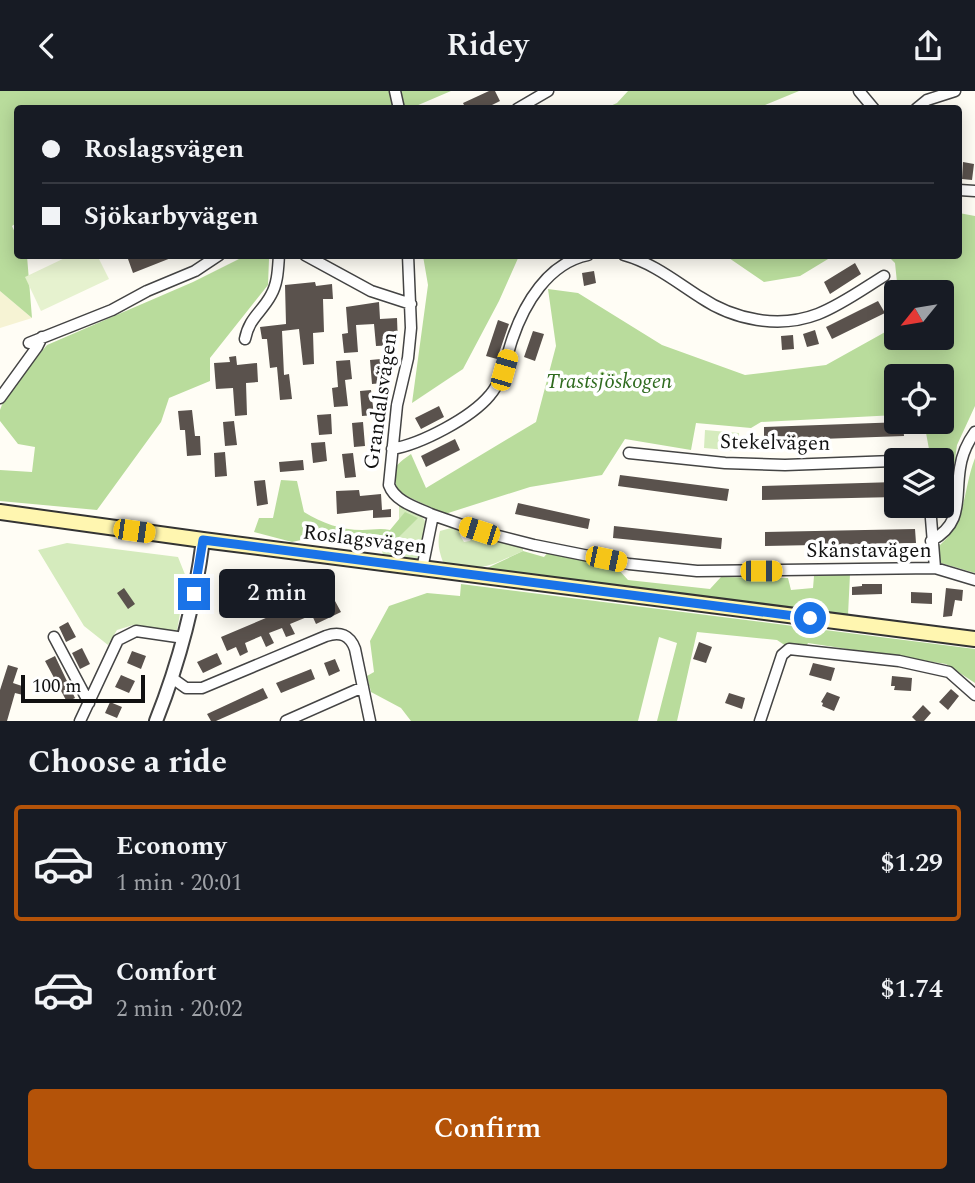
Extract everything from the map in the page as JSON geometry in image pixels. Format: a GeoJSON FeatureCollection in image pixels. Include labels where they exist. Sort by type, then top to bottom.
{"type":"FeatureCollection","features":[{"type":"Feature","properties":{"kind":"main road","name":"Roslagsvägen"},"geometry":{"type":"LineString","coordinates":[[0,512],[389,565],[975,639]]}},
{"type":"Feature","properties":{"kind":"street"},"geometry":{"type":"LineString","coordinates":[[524,105],[548,91]]}},
{"type":"Feature","properties":{"kind":"street"},"geometry":{"type":"LineString","coordinates":[[859,91],[871,105]]}},
{"type":"Feature","properties":{"kind":"street"},"geometry":{"type":"LineString","coordinates":[[921,105],[927,100],[955,91]]}},
{"type":"Feature","properties":{"kind":"street"},"geometry":{"type":"LineString","coordinates":[[29,343],[112,310],[147,291],[195,271],[213,259]]}},
{"type":"Feature","properties":{"kind":"street"},"geometry":{"type":"LineString","coordinates":[[245,339],[248,324],[271,295],[279,259]]}},
{"type":"Feature","properties":{"kind":"street"},"geometry":{"type":"LineString","coordinates":[[312,259],[371,291],[411,304]]}},
{"type":"Feature","properties":{"kind":"street","name":"Grandalsvägen"},"geometry":{"type":"LineString","coordinates":[[408,259],[411,304],[408,358],[397,405],[389,470],[392,492],[398,498],[433,515]]}},
{"type":"Feature","properties":{"kind":"street"},"geometry":{"type":"LineString","coordinates":[[392,449],[405,447],[445,427],[491,394],[504,370],[522,317],[540,287],[561,266],[578,259]]}},
{"type":"Feature","properties":{"kind":"street"},"geometry":{"type":"LineString","coordinates":[[635,259],[668,275],[722,311],[759,321],[797,319],[818,314],[884,276]]}},
{"type":"Feature","properties":{"kind":"street"},"geometry":{"type":"LineString","coordinates":[[0,398],[37,347],[41,337]]}},
{"type":"Feature","properties":{"kind":"street"},"geometry":{"type":"LineString","coordinates":[[932,541],[946,531],[953,519],[958,502],[962,457],[975,432]]}},
{"type":"Feature","properties":{"kind":"street","name":"Stekelvägen"},"geometry":{"type":"LineString","coordinates":[[629,453],[724,463],[785,465],[884,461]]}},
{"type":"Feature","properties":{"kind":"street"},"geometry":{"type":"LineString","coordinates":[[422,569],[433,515]]}},
{"type":"Feature","properties":{"kind":"street","name":"Skånstavägen"},"geometry":{"type":"LineString","coordinates":[[433,515],[479,531],[534,545],[629,564],[697,571],[934,568],[975,580]]}},
{"type":"Feature","properties":{"kind":"street"},"geometry":{"type":"LineString","coordinates":[[931,518],[934,568]]}},
{"type":"Feature","properties":{"kind":"street"},"geometry":{"type":"LineString","coordinates":[[156,721],[184,638],[203,540]]}},
{"type":"Feature","properties":{"kind":"street"},"geometry":{"type":"LineString","coordinates":[[80,721],[118,640],[136,631],[184,638]]}},
{"type":"Feature","properties":{"kind":"street"},"geometry":{"type":"LineString","coordinates":[[172,678],[186,688],[202,688],[326,635],[339,633],[353,642],[370,721]]}},
{"type":"Feature","properties":{"kind":"street"},"geometry":{"type":"LineString","coordinates":[[54,637],[89,703]]}},
{"type":"Feature","properties":{"kind":"street"},"geometry":{"type":"LineString","coordinates":[[760,721],[782,655],[789,649],[898,661],[949,672],[975,695]]}},
{"type":"Feature","properties":{"kind":"street"},"geometry":{"type":"LineString","coordinates":[[286,721],[363,687]]}},
{"type":"Feature","properties":{"kind":"shaded area"},"geometry":{"type":"Polygon","coordinates":[[[0,291],[32,318],[0,328],[0,291]]]}},
{"type":"Feature","properties":{"kind":"green space"},"geometry":{"type":"Polygon","coordinates":[[[0,91],[451,91],[418,105],[14,105],[14,259],[27,259],[32,318],[0,291],[0,91]]]}},
{"type":"Feature","properties":{"kind":"green space"},"geometry":{"type":"Polygon","coordinates":[[[628,91],[799,91],[765,105],[613,105],[628,91]]]}},
{"type":"Feature","properties":{"kind":"green space","name":"Trastsjöskogen"},"geometry":{"type":"Polygon","coordinates":[[[962,214],[975,216],[975,406],[957,445],[954,467],[954,448],[929,448],[926,434],[954,434],[954,364],[884,364],[884,416],[761,422],[751,428],[696,423],[691,450],[625,439],[602,475],[530,487],[445,514],[398,492],[395,469],[411,454],[426,488],[536,422],[556,346],[548,289],[578,293],[662,345],[745,375],[826,365],[884,333],[884,350],[954,350],[954,280],[897,280],[895,263],[891,259],[962,259],[962,214]]]}},
{"type":"Feature","properties":{"kind":"green space"},"geometry":{"type":"Polygon","coordinates":[[[63,259],[99,259],[109,279],[41,311],[25,277],[63,259]]]}},
{"type":"Feature","properties":{"kind":"green space"},"geometry":{"type":"Polygon","coordinates":[[[239,259],[269,259],[268,285],[210,358],[210,381],[169,398],[161,422],[97,510],[0,501],[0,470],[32,472],[35,447],[18,444],[0,421],[0,410],[6,394],[47,345],[193,282],[239,259]]]}},
{"type":"Feature","properties":{"kind":"green space"},"geometry":{"type":"Polygon","coordinates":[[[424,259],[518,259],[463,369],[412,403],[428,285],[424,259]]]}},
{"type":"Feature","properties":{"kind":"green space"},"geometry":{"type":"Polygon","coordinates":[[[730,259],[828,259],[800,276],[764,282],[730,259]]]}},
{"type":"Feature","properties":{"kind":"green space"},"geometry":{"type":"Polygon","coordinates":[[[705,430],[739,433],[738,451],[704,448],[705,430]]]}},
{"type":"Feature","properties":{"kind":"green space"},"geometry":{"type":"Polygon","coordinates":[[[975,458],[975,573],[941,563],[937,548],[959,519],[975,458]]]}},
{"type":"Feature","properties":{"kind":"green space"},"geometry":{"type":"Polygon","coordinates":[[[281,480],[297,481],[304,512],[339,527],[354,530],[390,530],[405,512],[418,518],[388,548],[344,545],[310,538],[292,542],[254,532],[259,518],[273,518],[281,480]]]}},
{"type":"Feature","properties":{"kind":"green space"},"geometry":{"type":"Polygon","coordinates":[[[399,506],[418,515],[426,523],[420,556],[413,560],[383,558],[382,548],[388,548],[417,518],[405,513],[399,520],[399,506]]]}},
{"type":"Feature","properties":{"kind":"green space"},"geometry":{"type":"Polygon","coordinates":[[[462,528],[460,535],[464,542],[470,541],[474,535],[523,545],[523,551],[484,567],[455,566],[443,562],[439,547],[440,531],[462,528]]]}},
{"type":"Feature","properties":{"kind":"green space"},"geometry":{"type":"Polygon","coordinates":[[[67,543],[178,557],[186,577],[177,631],[133,625],[117,630],[108,645],[84,626],[38,550],[67,543]]]}},
{"type":"Feature","properties":{"kind":"green space"},"geometry":{"type":"Polygon","coordinates":[[[523,551],[544,557],[549,551],[619,570],[628,580],[710,589],[721,577],[788,578],[791,590],[813,588],[814,576],[850,574],[848,615],[485,569],[523,551]]]}},
{"type":"Feature","properties":{"kind":"green space"},"geometry":{"type":"Polygon","coordinates":[[[461,584],[975,649],[975,683],[946,664],[808,643],[801,656],[777,640],[697,632],[677,721],[657,721],[677,643],[659,637],[638,721],[411,721],[401,708],[371,692],[367,676],[374,672],[370,641],[389,606],[427,593],[460,596],[461,584]]]}},
{"type":"Feature","properties":{"kind":"building"},"geometry":{"type":"Polygon","coordinates":[[[489,91],[495,91],[500,101],[492,105],[463,103],[489,91]]]}},
{"type":"Feature","properties":{"kind":"building"},"geometry":{"type":"Polygon","coordinates":[[[963,162],[974,164],[972,180],[962,179],[963,162]]]}},
{"type":"Feature","properties":{"kind":"building"},"geometry":{"type":"Polygon","coordinates":[[[128,259],[168,259],[133,273],[128,259]]]}},
{"type":"Feature","properties":{"kind":"building"},"geometry":{"type":"Polygon","coordinates":[[[855,263],[861,274],[830,294],[824,282],[855,263]]]}},
{"type":"Feature","properties":{"kind":"building"},"geometry":{"type":"Polygon","coordinates":[[[594,271],[596,283],[584,286],[582,273],[594,271]]]}},
{"type":"Feature","properties":{"kind":"building"},"geometry":{"type":"Polygon","coordinates":[[[315,282],[316,286],[332,284],[333,299],[323,299],[324,332],[313,333],[314,364],[303,365],[299,329],[282,331],[284,375],[289,374],[292,399],[280,400],[277,367],[270,368],[267,339],[262,339],[260,327],[286,324],[285,285],[315,282]]]}},
{"type":"Feature","properties":{"kind":"building"},"geometry":{"type":"Polygon","coordinates":[[[878,301],[884,311],[832,339],[826,327],[878,301]]]}},
{"type":"Feature","properties":{"kind":"building"},"geometry":{"type":"Polygon","coordinates":[[[379,302],[380,319],[397,318],[398,345],[376,346],[374,324],[356,325],[358,352],[344,353],[342,334],[348,333],[346,307],[379,302]]]}},
{"type":"Feature","properties":{"kind":"building"},"geometry":{"type":"Polygon","coordinates":[[[498,320],[509,324],[497,359],[486,356],[498,320]]]}},
{"type":"Feature","properties":{"kind":"building"},"geometry":{"type":"Polygon","coordinates":[[[815,330],[819,344],[807,347],[803,334],[815,330]]]}},
{"type":"Feature","properties":{"kind":"building"},"geometry":{"type":"Polygon","coordinates":[[[533,331],[544,334],[535,361],[524,357],[533,331]]]}},
{"type":"Feature","properties":{"kind":"building"},"geometry":{"type":"Polygon","coordinates":[[[793,335],[794,349],[782,350],[781,336],[793,335]]]}},
{"type":"Feature","properties":{"kind":"building"},"geometry":{"type":"Polygon","coordinates":[[[236,356],[237,365],[257,363],[258,382],[246,383],[247,415],[235,416],[233,388],[216,389],[214,363],[230,362],[229,357],[236,356]]]}},
{"type":"Feature","properties":{"kind":"building"},"geometry":{"type":"Polygon","coordinates":[[[381,359],[383,383],[372,384],[370,360],[381,359]]]}},
{"type":"Feature","properties":{"kind":"building"},"geometry":{"type":"Polygon","coordinates":[[[350,360],[352,379],[345,380],[348,406],[334,407],[332,388],[338,387],[336,361],[350,360]]]}},
{"type":"Feature","properties":{"kind":"building"},"geometry":{"type":"Polygon","coordinates":[[[371,390],[374,415],[362,416],[360,391],[371,390]]]}},
{"type":"Feature","properties":{"kind":"building"},"geometry":{"type":"Polygon","coordinates":[[[439,406],[444,417],[421,429],[415,418],[439,406]]]}},
{"type":"Feature","properties":{"kind":"building"},"geometry":{"type":"Polygon","coordinates":[[[192,410],[195,436],[200,436],[201,455],[187,456],[185,430],[180,430],[178,411],[192,410]]]}},
{"type":"Feature","properties":{"kind":"building"},"geometry":{"type":"Polygon","coordinates":[[[331,414],[332,434],[319,435],[317,415],[331,414]]]}},
{"type":"Feature","properties":{"kind":"building"},"geometry":{"type":"Polygon","coordinates":[[[234,421],[237,445],[225,446],[223,422],[234,421]]]}},
{"type":"Feature","properties":{"kind":"building"},"geometry":{"type":"Polygon","coordinates":[[[363,422],[365,446],[354,447],[352,423],[363,422]]]}},
{"type":"Feature","properties":{"kind":"building"},"geometry":{"type":"Polygon","coordinates":[[[884,423],[884,434],[904,436],[764,441],[764,427],[884,423]]]}},
{"type":"Feature","properties":{"kind":"building"},"geometry":{"type":"Polygon","coordinates":[[[455,439],[460,450],[426,467],[421,456],[455,439]]]}},
{"type":"Feature","properties":{"kind":"building"},"geometry":{"type":"Polygon","coordinates":[[[325,442],[327,461],[313,463],[311,443],[325,442]]]}},
{"type":"Feature","properties":{"kind":"building"},"geometry":{"type":"Polygon","coordinates":[[[225,452],[227,476],[215,477],[214,453],[225,452]]]}},
{"type":"Feature","properties":{"kind":"building"},"geometry":{"type":"Polygon","coordinates":[[[353,453],[356,477],[345,478],[342,454],[353,453]]]}},
{"type":"Feature","properties":{"kind":"building"},"geometry":{"type":"Polygon","coordinates":[[[303,460],[304,470],[280,472],[279,462],[303,460]]]}},
{"type":"Feature","properties":{"kind":"building"},"geometry":{"type":"Polygon","coordinates":[[[620,475],[729,489],[727,501],[618,486],[620,475]]]}},
{"type":"Feature","properties":{"kind":"building"},"geometry":{"type":"Polygon","coordinates":[[[265,480],[268,504],[257,506],[254,481],[265,480]]]}},
{"type":"Feature","properties":{"kind":"building"},"geometry":{"type":"Polygon","coordinates":[[[884,482],[884,497],[762,500],[762,486],[884,482]]]}},
{"type":"Feature","properties":{"kind":"building"},"geometry":{"type":"Polygon","coordinates":[[[359,490],[360,496],[381,494],[382,510],[391,509],[391,517],[373,518],[373,510],[337,514],[336,491],[359,490]]]}},
{"type":"Feature","properties":{"kind":"building"},"geometry":{"type":"Polygon","coordinates":[[[518,503],[590,519],[588,529],[515,514],[518,503]]]}},
{"type":"Feature","properties":{"kind":"building"},"geometry":{"type":"Polygon","coordinates":[[[614,526],[722,538],[721,549],[613,538],[614,526]]]}},
{"type":"Feature","properties":{"kind":"building"},"geometry":{"type":"Polygon","coordinates":[[[915,529],[916,543],[765,546],[765,532],[915,529]]]}},
{"type":"Feature","properties":{"kind":"building"},"geometry":{"type":"Polygon","coordinates":[[[882,584],[882,594],[852,595],[852,587],[882,584]]]}},
{"type":"Feature","properties":{"kind":"building"},"geometry":{"type":"Polygon","coordinates":[[[124,588],[135,604],[128,609],[117,593],[124,588]]]}},
{"type":"Feature","properties":{"kind":"building"},"geometry":{"type":"Polygon","coordinates":[[[946,588],[963,590],[962,601],[955,600],[952,616],[943,617],[946,588]]]}},
{"type":"Feature","properties":{"kind":"building"},"geometry":{"type":"Polygon","coordinates":[[[911,592],[932,593],[932,604],[911,603],[911,592]]]}},
{"type":"Feature","properties":{"kind":"building"},"geometry":{"type":"Polygon","coordinates":[[[335,601],[341,612],[316,624],[311,613],[335,601]]]}},
{"type":"Feature","properties":{"kind":"building"},"geometry":{"type":"Polygon","coordinates":[[[301,603],[307,617],[290,624],[295,634],[286,637],[282,628],[269,633],[274,643],[266,647],[261,636],[245,643],[248,652],[240,656],[236,647],[227,651],[221,637],[301,603]]]}},
{"type":"Feature","properties":{"kind":"building"},"geometry":{"type":"Polygon","coordinates":[[[68,622],[76,637],[66,642],[59,627],[68,622]]]}},
{"type":"Feature","properties":{"kind":"building"},"geometry":{"type":"Polygon","coordinates":[[[699,642],[712,647],[706,663],[693,659],[699,642]]]}},
{"type":"Feature","properties":{"kind":"building"},"geometry":{"type":"Polygon","coordinates":[[[82,648],[90,664],[80,669],[72,653],[82,648]]]}},
{"type":"Feature","properties":{"kind":"building"},"geometry":{"type":"Polygon","coordinates":[[[132,651],[146,656],[141,669],[127,663],[132,651]]]}},
{"type":"Feature","properties":{"kind":"building"},"geometry":{"type":"Polygon","coordinates":[[[217,653],[222,664],[203,673],[197,662],[217,653]]]}},
{"type":"Feature","properties":{"kind":"building"},"geometry":{"type":"Polygon","coordinates":[[[55,656],[75,698],[67,702],[45,661],[55,656]]]}},
{"type":"Feature","properties":{"kind":"building"},"geometry":{"type":"Polygon","coordinates":[[[335,659],[340,671],[329,676],[324,663],[335,659]]]}},
{"type":"Feature","properties":{"kind":"building"},"geometry":{"type":"Polygon","coordinates":[[[813,663],[835,668],[831,681],[809,675],[813,663]]]}},
{"type":"Feature","properties":{"kind":"building"},"geometry":{"type":"Polygon","coordinates":[[[8,665],[18,668],[13,683],[25,687],[23,695],[15,693],[7,721],[0,721],[0,690],[8,665]]]}},
{"type":"Feature","properties":{"kind":"building"},"geometry":{"type":"Polygon","coordinates":[[[311,669],[315,679],[281,693],[276,683],[311,669]]]}},
{"type":"Feature","properties":{"kind":"building"},"geometry":{"type":"Polygon","coordinates":[[[121,675],[135,681],[129,693],[115,687],[121,675]]]}},
{"type":"Feature","properties":{"kind":"building"},"geometry":{"type":"Polygon","coordinates":[[[892,676],[912,678],[911,691],[894,690],[895,686],[891,686],[892,676]]]}},
{"type":"Feature","properties":{"kind":"building"},"geometry":{"type":"Polygon","coordinates":[[[263,688],[268,698],[216,721],[211,721],[207,714],[263,688]]]}},
{"type":"Feature","properties":{"kind":"building"},"geometry":{"type":"Polygon","coordinates":[[[951,689],[959,696],[948,710],[939,702],[951,689]]]}},
{"type":"Feature","properties":{"kind":"building"},"geometry":{"type":"Polygon","coordinates":[[[827,692],[840,697],[834,711],[822,706],[821,702],[827,692]]]}},
{"type":"Feature","properties":{"kind":"building"},"geometry":{"type":"Polygon","coordinates":[[[729,693],[745,698],[742,709],[725,703],[729,693]]]}},
{"type":"Feature","properties":{"kind":"building"},"geometry":{"type":"Polygon","coordinates":[[[110,702],[122,707],[117,718],[105,713],[110,702]]]}},
{"type":"Feature","properties":{"kind":"building"},"geometry":{"type":"Polygon","coordinates":[[[923,705],[931,713],[924,721],[916,721],[912,717],[923,705]]]}},
{"type":"Feature","properties":{"kind":"route"},"geometry":{"type":"LineString","coordinates":[[194,594],[203,540],[810,618]]}}]}
